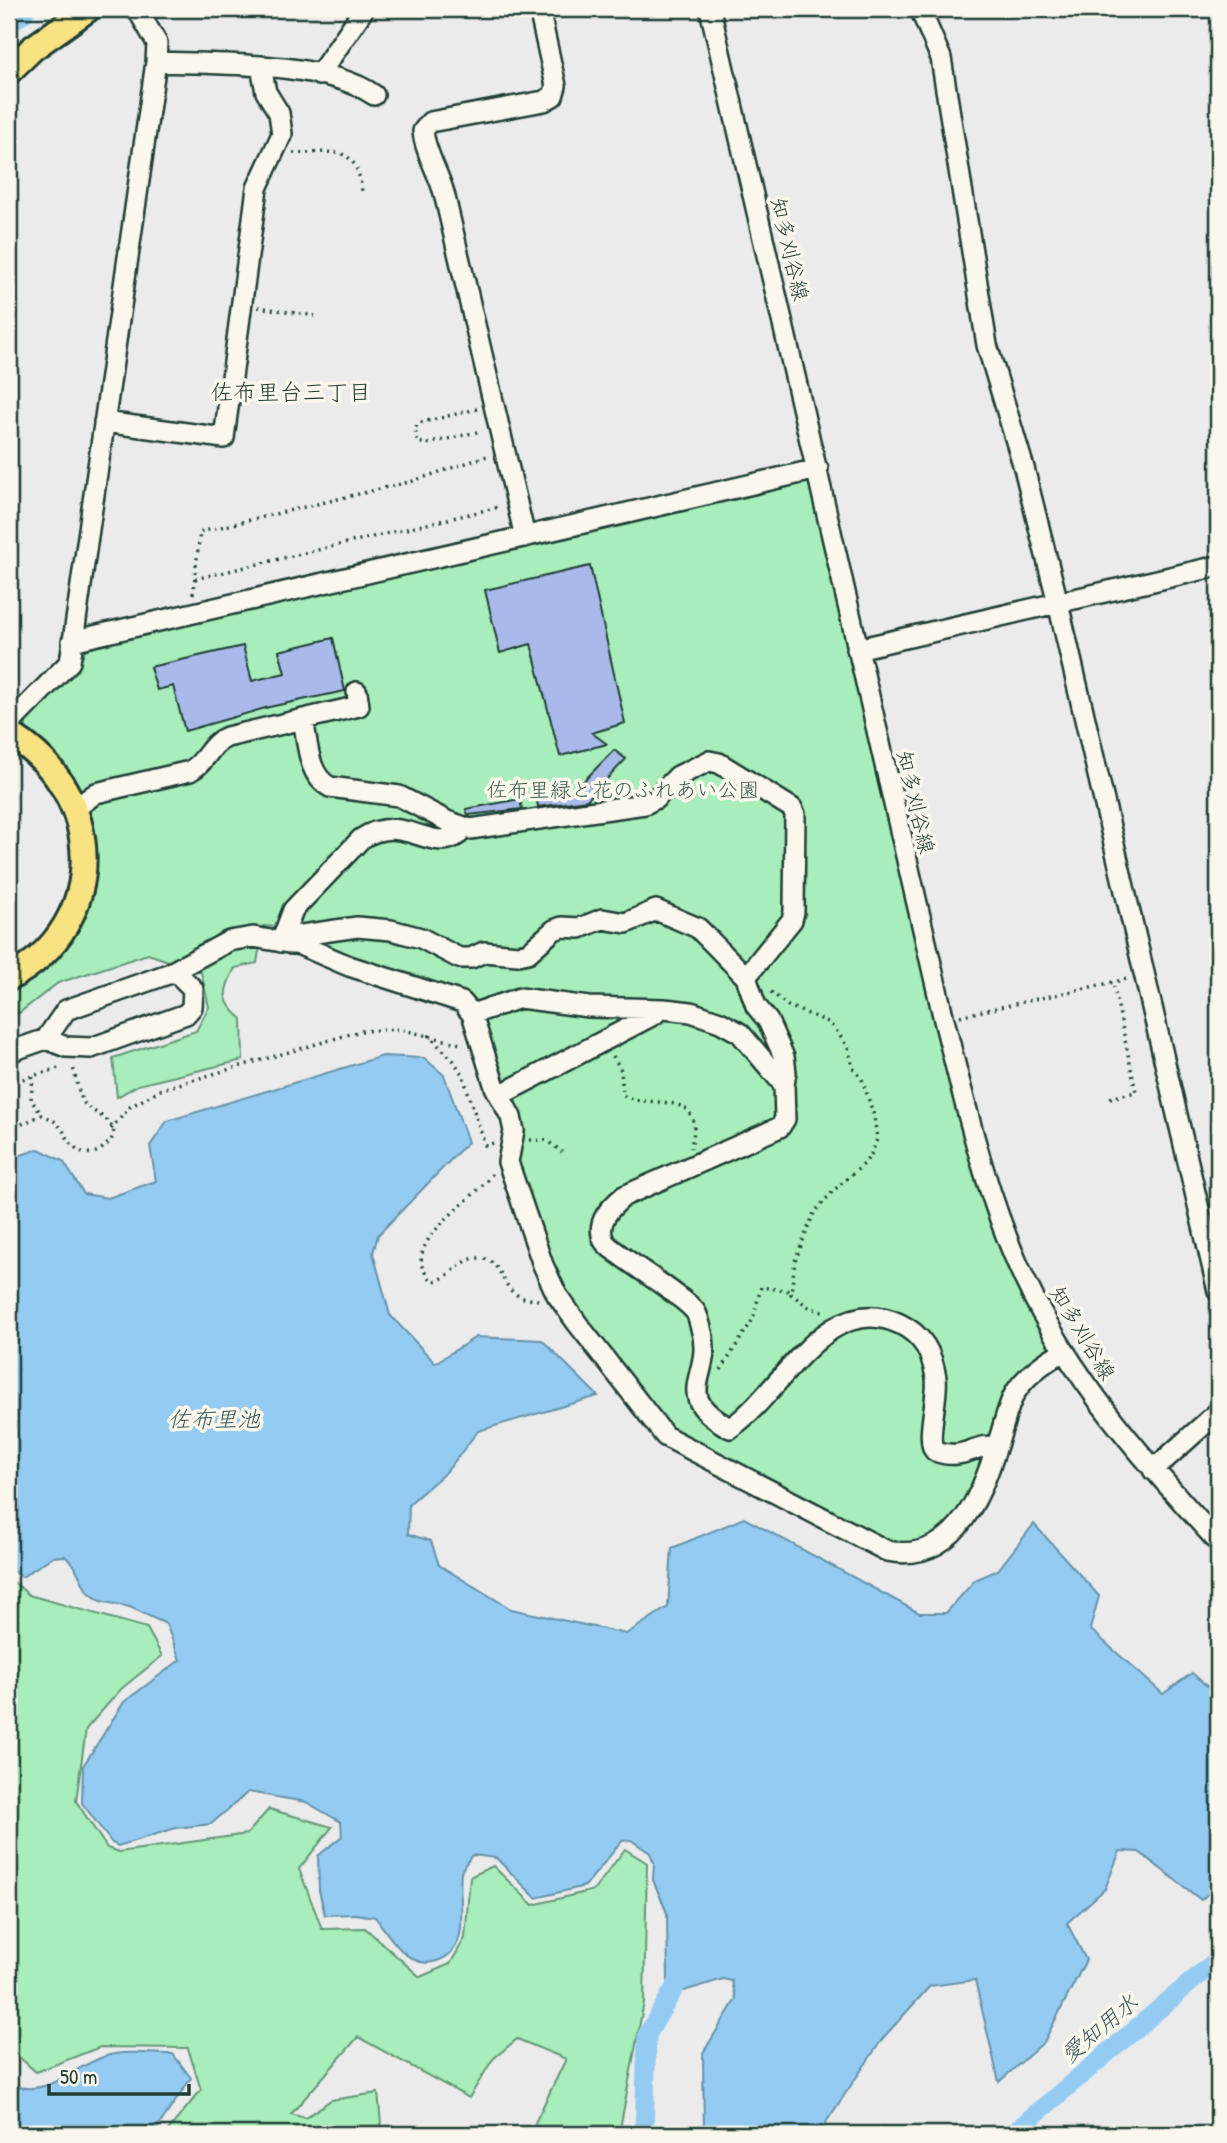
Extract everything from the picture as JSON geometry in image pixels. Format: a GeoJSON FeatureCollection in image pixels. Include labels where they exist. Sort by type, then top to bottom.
{"type":"FeatureCollection","features":[{"type":"Feature","properties":{"kind":"main road"},"geometry":{"type":"LineString","coordinates":[[9,71],[33,48],[88,9]]}},
{"type":"Feature","properties":{"kind":"main road"},"geometry":{"type":"LineString","coordinates":[[9,734],[24,743],[51,768],[76,808],[82,834],[84,863],[71,914],[39,956],[9,978]]}},
{"type":"Feature","properties":{"kind":"street"},"geometry":{"type":"LineString","coordinates":[[9,728],[15,718],[70,662],[156,62],[157,43],[137,9]]}},
{"type":"Feature","properties":{"kind":"street"},"geometry":{"type":"LineString","coordinates":[[319,75],[364,9]]}},
{"type":"Feature","properties":{"kind":"street"},"geometry":{"type":"LineString","coordinates":[[525,537],[496,404],[444,193],[436,165],[424,143],[423,131],[430,122],[544,101],[553,96],[556,86],[539,9]]}},
{"type":"Feature","properties":{"kind":"street","name":"知多刈谷線"},"geometry":{"type":"LineString","coordinates":[[710,9],[944,1020],[973,1135],[1000,1222],[1024,1279],[1064,1352],[1112,1422],[1218,1542]]}},
{"type":"Feature","properties":{"kind":"street"},"geometry":{"type":"LineString","coordinates":[[920,9],[941,58],[987,345],[1024,468],[1058,603],[1218,1291]]}},
{"type":"Feature","properties":{"kind":"street"},"geometry":{"type":"LineString","coordinates":[[156,62],[261,66],[359,84],[374,95]]}},
{"type":"Feature","properties":{"kind":"street"},"geometry":{"type":"LineString","coordinates":[[104,422],[223,438],[257,188],[282,134],[279,113],[266,92],[261,66]]}},
{"type":"Feature","properties":{"kind":"street"},"geometry":{"type":"LineString","coordinates":[[72,641],[818,469]]}},
{"type":"Feature","properties":{"kind":"street"},"geometry":{"type":"LineString","coordinates":[[857,649],[1218,566]]}},
{"type":"Feature","properties":{"kind":"street"},"geometry":{"type":"LineString","coordinates":[[76,808],[96,793],[202,765],[217,741],[227,737],[359,706],[357,692]]}},
{"type":"Feature","properties":{"kind":"street"},"geometry":{"type":"LineString","coordinates":[[303,719],[314,771],[320,782],[330,787],[399,796],[461,827],[498,827],[645,804],[655,799],[678,776],[701,763],[719,763],[792,808],[795,814],[792,920],[748,974]]}},
{"type":"Feature","properties":{"kind":"street"},"geometry":{"type":"LineString","coordinates":[[286,943],[293,910],[361,839],[374,831],[401,828],[443,840],[453,838],[461,827]]}},
{"type":"Feature","properties":{"kind":"street"},"geometry":{"type":"LineString","coordinates":[[286,943],[295,936],[357,927],[391,930],[421,937],[459,958],[471,958],[484,952],[519,955],[528,953],[554,930],[562,927],[580,928],[602,919],[626,923],[656,911],[698,928],[748,974],[756,1006],[768,1021],[784,1057],[785,1119],[780,1127],[624,1196],[609,1209],[602,1223],[603,1240],[609,1248],[661,1282],[695,1310],[704,1353],[696,1394],[699,1405],[730,1428],[779,1376],[825,1336],[849,1320],[873,1316],[914,1331],[924,1342],[934,1363],[937,1383],[931,1447],[948,1455],[958,1456],[990,1445],[996,1447]]}},
{"type":"Feature","properties":{"kind":"street"},"geometry":{"type":"LineString","coordinates":[[9,1052],[46,1039],[65,1010],[176,971],[229,941],[253,937],[286,943],[462,1002],[472,1014],[514,1131],[508,1162],[543,1265],[561,1301],[665,1436],[887,1551],[916,1553],[945,1541],[970,1514],[1016,1391],[1044,1362],[1064,1352]]}},
{"type":"Feature","properties":{"kind":"street"},"geometry":{"type":"LineString","coordinates":[[46,1039],[66,1047],[90,1048],[186,1014],[192,1007],[193,989],[176,971]]}},
{"type":"Feature","properties":{"kind":"street"},"geometry":{"type":"LineString","coordinates":[[472,1014],[520,998],[589,1007],[691,1012],[720,1022],[740,1033],[784,1085]]}},
{"type":"Feature","properties":{"kind":"street"},"geometry":{"type":"LineString","coordinates":[[500,1095],[655,1014],[658,1009]]}},
{"type":"Feature","properties":{"kind":"street"},"geometry":{"type":"LineString","coordinates":[[1153,1471],[1218,1412]]}},
{"type":"Feature","properties":{"kind":"path"},"geometry":{"type":"LineString","coordinates":[[274,153],[336,151],[346,156],[360,176],[362,192]]}},
{"type":"Feature","properties":{"kind":"path"},"geometry":{"type":"LineString","coordinates":[[242,304],[315,316]]}},
{"type":"Feature","properties":{"kind":"path"},"geometry":{"type":"LineString","coordinates":[[496,404],[419,423],[416,435],[418,442],[427,444],[501,426]]}},
{"type":"Feature","properties":{"kind":"path"},"geometry":{"type":"LineString","coordinates":[[191,614],[200,531],[413,481],[506,450]]}},
{"type":"Feature","properties":{"kind":"path"},"geometry":{"type":"LineString","coordinates":[[195,579],[503,506],[519,506]]}},
{"type":"Feature","properties":{"kind":"path"},"geometry":{"type":"LineString","coordinates":[[748,974],[788,1006],[828,1022],[836,1030],[848,1048],[853,1068],[862,1079],[874,1116],[877,1139],[873,1153],[814,1213],[795,1261],[790,1291]]}},
{"type":"Feature","properties":{"kind":"path"},"geometry":{"type":"LineString","coordinates":[[944,1020],[1146,975]]}},
{"type":"Feature","properties":{"kind":"path"},"geometry":{"type":"LineString","coordinates":[[1110,1098],[1136,1092],[1113,983]]}},
{"type":"Feature","properties":{"kind":"path"},"geometry":{"type":"LineString","coordinates":[[111,1129],[130,1107],[162,1089],[361,1031],[399,1028],[460,1043],[469,1049]]}},
{"type":"Feature","properties":{"kind":"path"},"geometry":{"type":"LineString","coordinates":[[602,1041],[621,1070],[623,1095],[646,1104],[675,1103],[689,1111],[694,1121],[691,1144],[694,1166]]}},
{"type":"Feature","properties":{"kind":"path"},"geometry":{"type":"LineString","coordinates":[[33,1075],[31,1100],[42,1115],[60,1124],[74,1146],[82,1153],[94,1153],[103,1148],[109,1140],[111,1129],[106,1115],[87,1108],[82,1102],[73,1065]]}},
{"type":"Feature","properties":{"kind":"path"},"geometry":{"type":"LineString","coordinates":[[9,1130],[42,1115]]}},
{"type":"Feature","properties":{"kind":"path"},"geometry":{"type":"LineString","coordinates":[[508,1162],[499,1165],[486,1184],[429,1236],[420,1252],[420,1263],[433,1281],[445,1280],[465,1262],[478,1258],[497,1267],[510,1290],[519,1297],[549,1303],[561,1301]]}},
{"type":"Feature","properties":{"kind":"path"},"geometry":{"type":"LineString","coordinates":[[720,1371],[753,1319],[761,1287],[790,1291],[801,1303],[827,1312],[825,1336]]}},
{"type":"Feature","properties":{"kind":"green space","name":"佐布里緑と花のふれあい公園"},"geometry":{"type":"Polygon","coordinates":[[[818,469],[973,1135],[1064,1351],[1044,1362],[1002,1432],[945,1541],[900,1554],[665,1436],[577,1323],[508,1162],[522,1125],[482,1019],[311,940],[296,928],[263,926],[257,963],[235,968],[226,990],[230,1007],[242,1019],[243,1060],[138,1085],[117,1097],[113,1058],[196,1031],[209,1007],[201,972],[148,954],[58,983],[19,1013],[9,1016],[9,993],[35,978],[56,957],[74,932],[94,873],[95,843],[90,813],[79,786],[62,763],[26,732],[26,719],[78,667],[86,648],[787,484],[818,469]]]}},
{"type":"Feature","properties":{"kind":"green space"},"geometry":{"type":"Polygon","coordinates":[[[9,1578],[29,1595],[147,1628],[162,1656],[121,1689],[86,1729],[76,1801],[107,1848],[119,1852],[247,1834],[269,1809],[332,1827],[299,1869],[322,1929],[365,1928],[420,1977],[450,1964],[465,1938],[470,1877],[493,1866],[533,1905],[594,1890],[625,1849],[647,1863],[644,2002],[619,2134],[539,2134],[532,2129],[566,2059],[517,2039],[493,2059],[469,2098],[358,2037],[291,2114],[305,2118],[331,2100],[378,2093],[382,2134],[165,2134],[201,2090],[188,2048],[100,2047],[36,2072],[9,2048],[9,1944],[13,1934],[9,1930],[9,1578]]]}},
{"type":"Feature","properties":{"kind":"water","name":"佐布里池"},"geometry":{"type":"Polygon","coordinates":[[[383,1056],[424,1058],[444,1075],[468,1142],[378,1235],[373,1253],[390,1315],[435,1363],[476,1337],[542,1340],[598,1396],[478,1431],[447,1471],[409,1504],[408,1534],[431,1541],[439,1565],[511,1609],[626,1634],[668,1607],[672,1548],[744,1518],[919,1613],[946,1613],[975,1580],[998,1570],[1034,1524],[1099,1596],[1090,1629],[1163,1694],[1192,1673],[1218,1696],[1218,1885],[1201,1900],[1139,1852],[1120,1851],[1105,1889],[1067,1923],[1086,1960],[1044,2042],[999,2082],[975,1980],[930,1986],[883,2038],[818,2134],[704,2134],[703,2053],[736,1999],[732,1981],[723,1979],[681,1992],[668,1983],[667,1913],[653,1880],[654,1863],[650,1853],[631,1840],[622,1841],[585,1886],[536,1898],[496,1858],[472,1855],[461,1873],[461,1923],[456,1946],[448,1955],[427,1963],[417,1961],[401,1950],[375,1917],[356,1914],[325,1915],[319,1890],[318,1856],[342,1836],[341,1822],[306,1802],[248,1792],[211,1824],[176,1828],[118,1846],[112,1843],[82,1803],[83,1766],[124,1702],[180,1660],[166,1624],[130,1607],[100,1601],[87,1591],[74,1565],[65,1556],[52,1557],[22,1577],[9,1569],[9,1159],[39,1149],[63,1161],[84,1194],[108,1198],[156,1181],[150,1146],[167,1121],[383,1056]]]}},
{"type":"Feature","properties":{"kind":"water"},"geometry":{"type":"Polygon","coordinates":[[[114,2054],[173,2054],[191,2078],[153,2134],[9,2134],[9,2084],[23,2088],[48,2085],[94,2061],[114,2054]]]}},
{"type":"Feature","properties":{"kind":"building"},"geometry":{"type":"Polygon","coordinates":[[[590,566],[625,723],[592,733],[607,744],[560,756],[531,644],[500,653],[485,590],[590,566]]]}},
{"type":"Feature","properties":{"kind":"building"},"geometry":{"type":"Polygon","coordinates":[[[333,638],[345,691],[269,707],[185,731],[173,686],[157,690],[150,667],[243,646],[252,681],[285,673],[279,651],[333,638]]]}},
{"type":"Feature","properties":{"kind":"building"},"geometry":{"type":"Polygon","coordinates":[[[614,750],[626,759],[587,800],[538,807],[537,800],[573,792],[614,750]]]}},
{"type":"Feature","properties":{"kind":"building"},"geometry":{"type":"Polygon","coordinates":[[[520,799],[522,809],[468,815],[466,809],[520,799]]]}},
{"type":"Feature","properties":{"kind":"waterway"},"geometry":{"type":"LineString","coordinates":[[9,15],[18,9]]}},
{"type":"Feature","properties":{"kind":"waterway","name":"愛知用水"},"geometry":{"type":"LineString","coordinates":[[1012,2134],[1218,1959]]}},
{"type":"Feature","properties":{"kind":"waterway"},"geometry":{"type":"LineString","coordinates":[[644,2134],[647,2035],[688,1965]]}},
{"type":"Feature","properties":{"kind":"district","name":"佐布里台三丁目"},"geometry":{"type":"Point","coordinates":[291,391]}}]}
